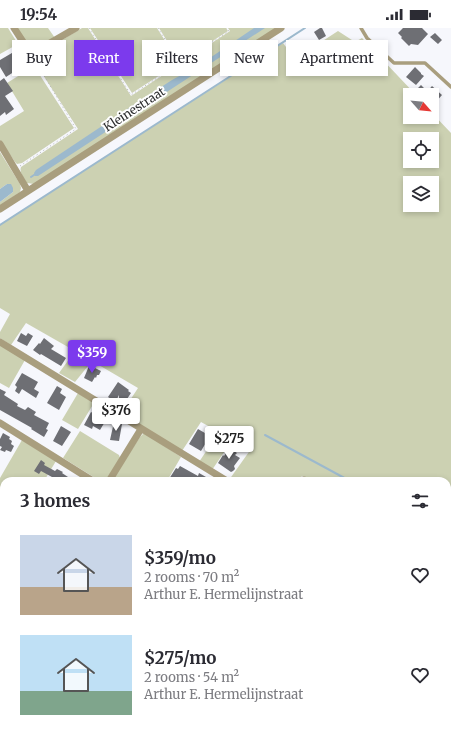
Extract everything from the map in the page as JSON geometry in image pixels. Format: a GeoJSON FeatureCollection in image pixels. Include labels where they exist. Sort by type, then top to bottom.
{"type":"FeatureCollection","features":[{"type":"Feature","properties":{"kind":"street"},"geometry":{"type":"LineString","coordinates":[[14,28],[22,40]]}},
{"type":"Feature","properties":{"kind":"street"},"geometry":{"type":"LineString","coordinates":[[55,40],[76,28]]}},
{"type":"Feature","properties":{"kind":"street","name":"Kleinestraat"},"geometry":{"type":"LineString","coordinates":[[0,209],[280,28]]}},
{"type":"Feature","properties":{"kind":"street"},"geometry":{"type":"LineString","coordinates":[[0,144],[28,191]]}},
{"type":"Feature","properties":{"kind":"street"},"geometry":{"type":"LineString","coordinates":[[0,342],[221,477]]}},
{"type":"Feature","properties":{"kind":"street"},"geometry":{"type":"LineString","coordinates":[[0,423],[87,477]]}},
{"type":"Feature","properties":{"kind":"street"},"geometry":{"type":"LineString","coordinates":[[111,477],[141,429]]}},
{"type":"Feature","properties":{"kind":"lane"},"geometry":{"type":"LineString","coordinates":[[361,28],[367,38],[394,64],[425,63],[451,87]]}},
{"type":"Feature","properties":{"kind":"path"},"geometry":{"type":"LineString","coordinates":[[89,28],[131,95],[160,76]]}},
{"type":"Feature","properties":{"kind":"path"},"geometry":{"type":"LineString","coordinates":[[158,28],[166,40]]}},
{"type":"Feature","properties":{"kind":"path"},"geometry":{"type":"LineString","coordinates":[[212,42],[229,31],[226,28]]}},
{"type":"Feature","properties":{"kind":"path"},"geometry":{"type":"LineString","coordinates":[[16,170],[76,129],[44,76]]}},
{"type":"Feature","properties":{"kind":"green space"},"geometry":{"type":"Polygon","coordinates":[[[0,28],[8,28],[16,40],[12,40],[12,47],[0,54],[0,28]]]}},
{"type":"Feature","properties":{"kind":"green space"},"geometry":{"type":"Polygon","coordinates":[[[13,28],[48,28],[55,38],[52,40],[23,40],[13,28]]]}},
{"type":"Feature","properties":{"kind":"green space"},"geometry":{"type":"Polygon","coordinates":[[[82,28],[88,28],[96,40],[74,40],[74,76],[118,76],[131,96],[161,76],[204,76],[34,184],[27,183],[21,173],[21,167],[78,129],[44,76],[66,76],[66,40],[62,40],[82,28]]]}},
{"type":"Feature","properties":{"kind":"green space"},"geometry":{"type":"Polygon","coordinates":[[[90,28],[157,28],[165,40],[142,40],[142,76],[159,76],[132,93],[121,76],[134,76],[134,40],[98,40],[90,28]]]}},
{"type":"Feature","properties":{"kind":"green space"},"geometry":{"type":"Polygon","coordinates":[[[159,28],[226,28],[228,31],[212,41],[212,40],[166,40],[159,28]]]}},
{"type":"Feature","properties":{"kind":"green space"},"geometry":{"type":"Polygon","coordinates":[[[228,28],[280,28],[261,40],[220,40],[220,66],[212,71],[212,43],[230,31],[228,28]]]}},
{"type":"Feature","properties":{"kind":"green space"},"geometry":{"type":"Polygon","coordinates":[[[338,31],[352,40],[324,40],[338,31]]]}},
{"type":"Feature","properties":{"kind":"green space"},"geometry":{"type":"Polygon","coordinates":[[[283,43],[286,47],[286,76],[388,76],[388,65],[409,88],[403,88],[403,124],[439,124],[439,120],[451,133],[451,477],[231,477],[251,449],[233,439],[212,470],[199,462],[219,432],[201,422],[182,451],[121,414],[138,388],[92,361],[75,382],[59,373],[75,351],[26,323],[11,345],[0,338],[0,332],[10,314],[0,308],[0,225],[232,76],[278,76],[278,46],[283,43]]]}},
{"type":"Feature","properties":{"kind":"green space"},"geometry":{"type":"Polygon","coordinates":[[[18,76],[40,76],[74,128],[22,163],[17,164],[0,140],[0,126],[24,111],[7,83],[18,76]]]}},
{"type":"Feature","properties":{"kind":"green space"},"geometry":{"type":"Polygon","coordinates":[[[0,152],[21,188],[20,192],[0,206],[0,202],[13,192],[7,184],[0,189],[0,152]]]}},
{"type":"Feature","properties":{"kind":"green space"},"geometry":{"type":"Polygon","coordinates":[[[0,345],[25,360],[9,388],[0,383],[0,345]]]}},
{"type":"Feature","properties":{"kind":"green space"},"geometry":{"type":"Polygon","coordinates":[[[78,393],[94,403],[78,429],[62,420],[78,393]]]}},
{"type":"Feature","properties":{"kind":"green space"},"geometry":{"type":"Polygon","coordinates":[[[80,431],[119,455],[120,458],[108,477],[94,477],[63,458],[80,431]]]}},
{"type":"Feature","properties":{"kind":"green space"},"geometry":{"type":"Polygon","coordinates":[[[143,434],[146,434],[181,457],[169,477],[114,477],[143,434]]]}},
{"type":"Feature","properties":{"kind":"green space"},"geometry":{"type":"Polygon","coordinates":[[[22,440],[56,461],[46,477],[1,477],[22,440]]]}},
{"type":"Feature","properties":{"kind":"water"},"geometry":{"type":"Polygon","coordinates":[[[254,28],[265,28],[247,40],[236,40],[254,28]]]}},
{"type":"Feature","properties":{"kind":"water"},"geometry":{"type":"Polygon","coordinates":[[[220,51],[220,57],[212,63],[212,57],[220,51]]]}},
{"type":"Feature","properties":{"kind":"water"},"geometry":{"type":"Polygon","coordinates":[[[179,76],[191,76],[38,176],[35,176],[34,173],[36,170],[179,76]]]}},
{"type":"Feature","properties":{"kind":"water"},"geometry":{"type":"Polygon","coordinates":[[[7,184],[11,184],[13,192],[0,202],[0,189],[7,184]]]}},
{"type":"Feature","properties":{"kind":"building"},"geometry":{"type":"Polygon","coordinates":[[[322,28],[326,36],[319,40],[314,32],[322,28]]]}},
{"type":"Feature","properties":{"kind":"building"},"geometry":{"type":"Polygon","coordinates":[[[403,28],[422,28],[428,34],[418,45],[411,44],[409,46],[398,33],[403,28]]]}},
{"type":"Feature","properties":{"kind":"building"},"geometry":{"type":"Polygon","coordinates":[[[435,33],[442,40],[438,44],[430,37],[435,33]]]}},
{"type":"Feature","properties":{"kind":"building"},"geometry":{"type":"Polygon","coordinates":[[[12,53],[12,73],[6,77],[0,67],[0,60],[12,53]]]}},
{"type":"Feature","properties":{"kind":"building"},"geometry":{"type":"Polygon","coordinates":[[[415,67],[424,76],[416,85],[406,77],[415,67]]]}},
{"type":"Feature","properties":{"kind":"building"},"geometry":{"type":"Polygon","coordinates":[[[4,78],[13,91],[5,96],[14,109],[6,115],[5,112],[0,116],[0,81],[4,78]]]}},
{"type":"Feature","properties":{"kind":"building"},"geometry":{"type":"Polygon","coordinates":[[[21,333],[26,336],[28,333],[33,336],[27,346],[17,341],[21,333]]]}},
{"type":"Feature","properties":{"kind":"building"},"geometry":{"type":"Polygon","coordinates":[[[44,338],[54,346],[51,349],[66,358],[61,366],[33,350],[44,338]]]}},
{"type":"Feature","properties":{"kind":"building"},"geometry":{"type":"Polygon","coordinates":[[[89,366],[101,371],[92,382],[84,378],[89,366]]]}},
{"type":"Feature","properties":{"kind":"building"},"geometry":{"type":"Polygon","coordinates":[[[22,373],[38,382],[34,389],[39,392],[36,398],[22,389],[19,394],[15,391],[17,387],[15,385],[22,373]]]}},
{"type":"Feature","properties":{"kind":"building"},"geometry":{"type":"Polygon","coordinates":[[[118,382],[131,393],[125,402],[119,398],[119,395],[114,401],[108,397],[118,382]]]}},
{"type":"Feature","properties":{"kind":"building"},"geometry":{"type":"Polygon","coordinates":[[[57,386],[62,389],[60,393],[66,397],[59,410],[47,403],[57,386]]]}},
{"type":"Feature","properties":{"kind":"building"},"geometry":{"type":"Polygon","coordinates":[[[0,389],[6,392],[4,395],[18,404],[17,406],[25,410],[28,407],[36,412],[34,415],[49,423],[46,429],[48,430],[44,437],[31,429],[32,428],[0,410],[0,389]]]}},
{"type":"Feature","properties":{"kind":"building"},"geometry":{"type":"Polygon","coordinates":[[[91,412],[106,420],[100,430],[93,426],[92,429],[84,425],[91,412]]]}},
{"type":"Feature","properties":{"kind":"building"},"geometry":{"type":"Polygon","coordinates":[[[114,422],[122,424],[119,441],[110,440],[114,422]]]}},
{"type":"Feature","properties":{"kind":"building"},"geometry":{"type":"Polygon","coordinates":[[[61,426],[71,432],[62,446],[53,441],[61,426]]]}},
{"type":"Feature","properties":{"kind":"building"},"geometry":{"type":"Polygon","coordinates":[[[198,429],[210,436],[201,451],[189,444],[198,429]]]}},
{"type":"Feature","properties":{"kind":"building"},"geometry":{"type":"Polygon","coordinates":[[[3,433],[10,437],[9,439],[12,441],[11,444],[14,446],[11,452],[0,450],[2,447],[0,446],[0,439],[3,433]]]}},
{"type":"Feature","properties":{"kind":"building"},"geometry":{"type":"Polygon","coordinates":[[[230,448],[237,453],[235,455],[240,458],[234,466],[235,469],[231,472],[218,463],[230,448]]]}},
{"type":"Feature","properties":{"kind":"building"},"geometry":{"type":"Polygon","coordinates":[[[41,460],[45,463],[44,465],[55,471],[57,469],[63,472],[62,473],[68,477],[52,477],[41,471],[39,474],[34,471],[41,460]]]}},
{"type":"Feature","properties":{"kind":"building"},"geometry":{"type":"Polygon","coordinates":[[[180,466],[198,476],[199,473],[206,477],[170,477],[176,468],[178,469],[180,466]]]}},
{"type":"Feature","properties":{"kind":"waterway"},"geometry":{"type":"LineString","coordinates":[[0,225],[305,28]]}},
{"type":"Feature","properties":{"kind":"waterway"},"geometry":{"type":"LineString","coordinates":[[31,177],[37,173]]}},
{"type":"Feature","properties":{"kind":"waterway"},"geometry":{"type":"LineString","coordinates":[[265,435],[343,477]]}}]}
